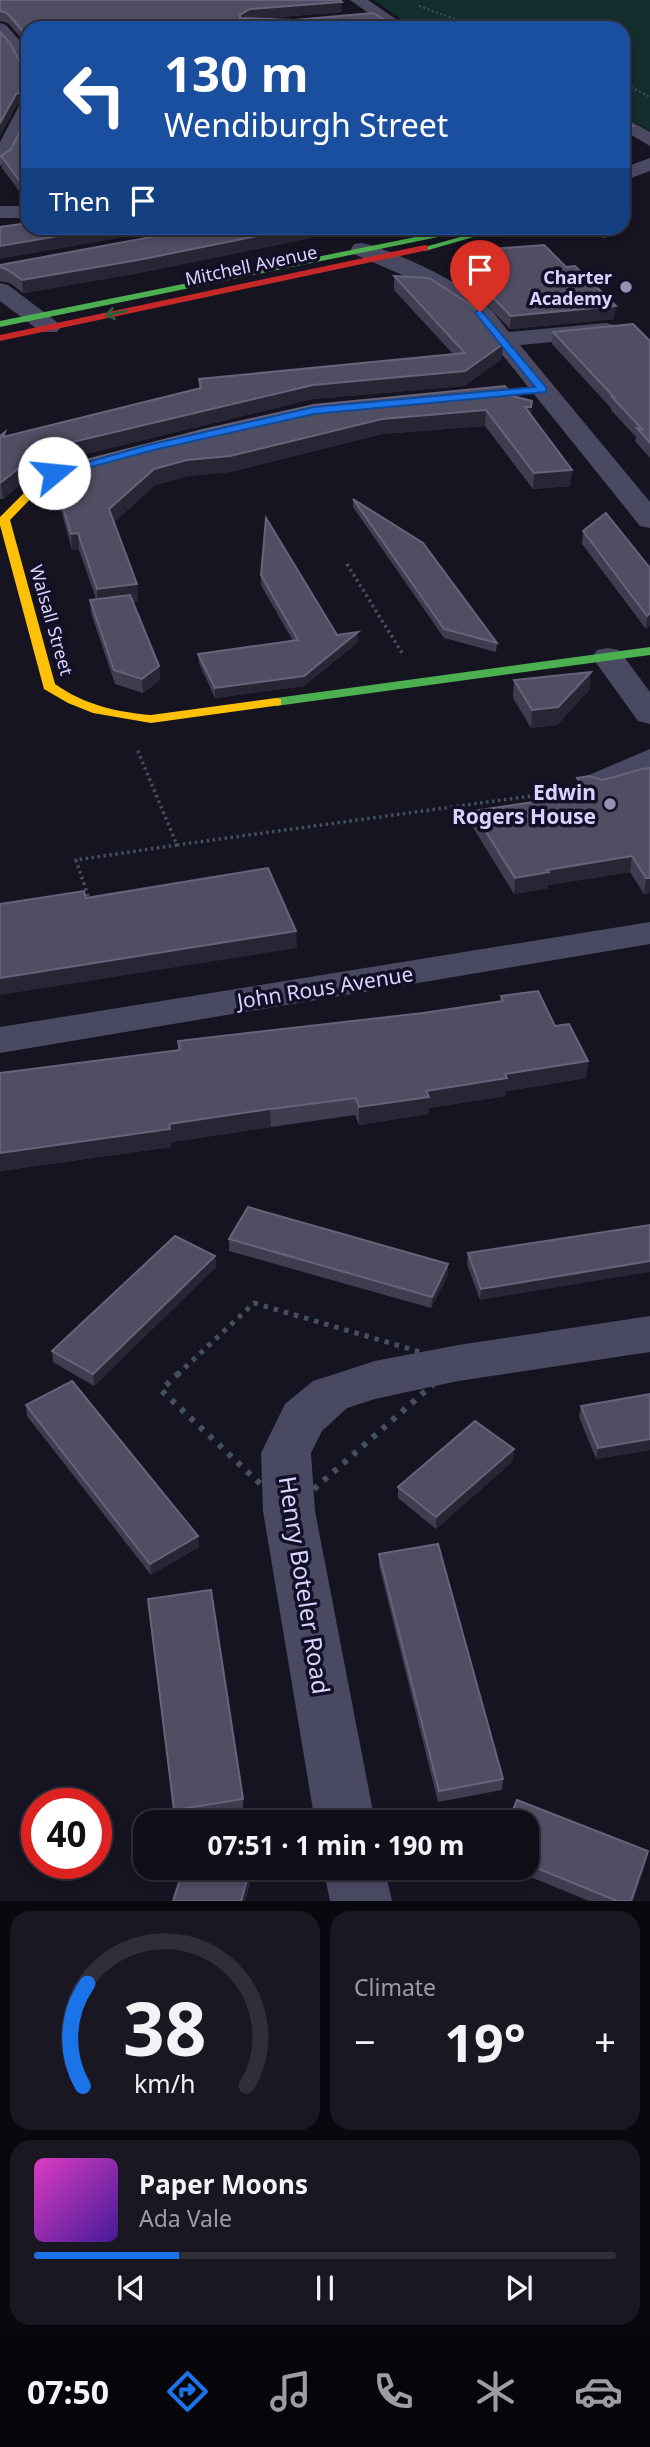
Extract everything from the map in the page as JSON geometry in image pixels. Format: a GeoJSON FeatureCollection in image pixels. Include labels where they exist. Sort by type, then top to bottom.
{"type":"FeatureCollection","features":[{"type":"Feature","properties":{"kind":"street"},"geometry":{"type":"LineString","coordinates":[[358,0],[390,21]]}},
{"type":"Feature","properties":{"kind":"street"},"geometry":{"type":"LineString","coordinates":[[355,18],[382,16]]}},
{"type":"Feature","properties":{"kind":"street"},"geometry":{"type":"LineString","coordinates":[[3,35],[21,62]]}},
{"type":"Feature","properties":{"kind":"street"},"geometry":{"type":"LineString","coordinates":[[0,160],[21,120]]}},
{"type":"Feature","properties":{"kind":"street"},"geometry":{"type":"LineString","coordinates":[[630,127],[650,141]]}},
{"type":"Feature","properties":{"kind":"street"},"geometry":{"type":"LineString","coordinates":[[630,172],[650,164]]}},
{"type":"Feature","properties":{"kind":"street"},"geometry":{"type":"LineString","coordinates":[[0,212],[21,212]]}},
{"type":"Feature","properties":{"kind":"street","name":"Mitchell Avenue"},"geometry":{"type":"LineString","coordinates":[[0,338],[42,322],[448,235]]}},
{"type":"Feature","properties":{"kind":"street"},"geometry":{"type":"LineString","coordinates":[[372,253],[461,298],[480,312],[650,520]]}},
{"type":"Feature","properties":{"kind":"street"},"geometry":{"type":"LineString","coordinates":[[0,290],[42,322]]}},
{"type":"Feature","properties":{"kind":"street","name":"Mitchell Avenue"},"geometry":{"type":"LineString","coordinates":[[0,324],[42,322]]}},
{"type":"Feature","properties":{"kind":"street"},"geometry":{"type":"LineString","coordinates":[[503,340],[632,327]]}},
{"type":"Feature","properties":{"kind":"street"},"geometry":{"type":"LineString","coordinates":[[439,399],[542,389]]}},
{"type":"Feature","properties":{"kind":"street","name":"Walsall Street"},"geometry":{"type":"LineString","coordinates":[[93,462],[54,473],[13,506],[4,519],[49,686],[62,698],[124,718],[150,719],[650,651]]}},
{"type":"Feature","properties":{"kind":"street"},"geometry":{"type":"LineString","coordinates":[[608,656],[650,714]]}},
{"type":"Feature","properties":{"kind":"street"},"geometry":{"type":"LineString","coordinates":[[601,782],[650,759]]}},
{"type":"Feature","properties":{"kind":"street","name":"John Rous Avenue"},"geometry":{"type":"LineString","coordinates":[[0,1040],[650,933]]}},
{"type":"Feature","properties":{"kind":"street","name":"Henry Boteler Road"},"geometry":{"type":"LineString","coordinates":[[343,1810],[289,1511],[286,1453],[303,1418],[330,1394],[375,1380],[458,1363],[650,1334]]}},
{"type":"Feature","properties":{"kind":"street"},"geometry":{"type":"LineString","coordinates":[[356,1880],[361,1901]]}},
{"type":"Feature","properties":{"kind":"path"},"geometry":{"type":"LineString","coordinates":[[630,87],[650,97]]}},
{"type":"Feature","properties":{"kind":"path"},"geometry":{"type":"LineString","coordinates":[[347,565],[421,682]]}},
{"type":"Feature","properties":{"kind":"path"},"geometry":{"type":"LineString","coordinates":[[124,718],[177,845]]}},
{"type":"Feature","properties":{"kind":"path"},"geometry":{"type":"LineString","coordinates":[[93,913],[76,860],[531,796]]}},
{"type":"Feature","properties":{"kind":"green space"},"geometry":{"type":"Polygon","coordinates":[[[374,0],[650,0],[650,131],[630,120],[630,21],[403,21],[374,0]]]}},
{"type":"Feature","properties":{"kind":"building"},"geometry":{"type":"Polygon","coordinates":[[[0,0],[340,0],[342,2],[250,9],[240,15],[240,18],[294,20],[373,13],[387,21],[21,21],[21,29],[7,13],[0,11],[0,0]]]}},
{"type":"Feature","properties":{"kind":"building"},"geometry":{"type":"Polygon","coordinates":[[[0,32],[21,60],[21,92],[16,94],[0,123],[0,32]]]}},
{"type":"Feature","properties":{"kind":"building"},"geometry":{"type":"Polygon","coordinates":[[[21,130],[21,183],[1,156],[11,149],[21,130]]]}},
{"type":"Feature","properties":{"kind":"building"},"geometry":{"type":"Polygon","coordinates":[[[21,224],[21,235],[64,235],[0,246],[0,227],[21,224]]]}},
{"type":"Feature","properties":{"kind":"building"},"geometry":{"type":"Polygon","coordinates":[[[162,235],[262,235],[22,280],[0,265],[162,235]]]}},
{"type":"Feature","properties":{"kind":"building"},"geometry":{"type":"Polygon","coordinates":[[[544,245],[566,267],[575,266],[616,306],[511,316],[479,283],[490,283],[462,251],[544,245]]]}},
{"type":"Feature","properties":{"kind":"building"},"geometry":{"type":"Polygon","coordinates":[[[394,276],[429,278],[471,305],[503,344],[465,371],[313,385],[43,449],[0,483],[0,436],[5,432],[3,437],[201,388],[199,379],[465,353],[394,276]]]}},
{"type":"Feature","properties":{"kind":"building"},"geometry":{"type":"Polygon","coordinates":[[[633,324],[650,341],[650,443],[637,428],[642,429],[553,332],[633,324]]]}},
{"type":"Feature","properties":{"kind":"building"},"geometry":{"type":"Polygon","coordinates":[[[505,386],[513,396],[532,401],[531,407],[525,407],[572,470],[534,473],[486,410],[382,419],[230,456],[187,460],[154,469],[109,509],[137,584],[97,589],[78,533],[71,534],[59,494],[34,489],[63,466],[314,405],[505,386]]]}},
{"type":"Feature","properties":{"kind":"building"},"geometry":{"type":"Polygon","coordinates":[[[353,499],[423,543],[497,643],[444,629],[353,499]]]}},
{"type":"Feature","properties":{"kind":"building"},"geometry":{"type":"Polygon","coordinates":[[[606,513],[650,568],[650,613],[647,616],[583,531],[606,513]]]}},
{"type":"Feature","properties":{"kind":"building"},"geometry":{"type":"Polygon","coordinates":[[[266,518],[337,635],[358,632],[304,676],[215,688],[198,654],[298,640],[261,575],[266,518]]]}},
{"type":"Feature","properties":{"kind":"building"},"geometry":{"type":"Polygon","coordinates":[[[130,595],[159,666],[142,679],[114,670],[90,600],[130,595]]]}},
{"type":"Feature","properties":{"kind":"building"},"geometry":{"type":"Polygon","coordinates":[[[591,672],[558,707],[532,710],[514,680],[591,672]]]}},
{"type":"Feature","properties":{"kind":"building"},"geometry":{"type":"Polygon","coordinates":[[[650,768],[650,878],[646,878],[632,856],[515,878],[473,811],[587,794],[577,778],[589,776],[603,780],[650,768]]]}},
{"type":"Feature","properties":{"kind":"building"},"geometry":{"type":"Polygon","coordinates":[[[268,868],[296,931],[0,978],[0,904],[84,891],[86,898],[268,868]]]}},
{"type":"Feature","properties":{"kind":"building"},"geometry":{"type":"Polygon","coordinates":[[[538,991],[555,1026],[569,1024],[588,1061],[505,1074],[507,1078],[426,1091],[429,1097],[359,1107],[356,1098],[270,1109],[169,1124],[170,1129],[0,1153],[0,1073],[180,1050],[178,1041],[423,1013],[503,1001],[501,996],[538,991]]]}},
{"type":"Feature","properties":{"kind":"building"},"geometry":{"type":"Polygon","coordinates":[[[248,1207],[448,1264],[432,1297],[229,1239],[248,1207]]]}},
{"type":"Feature","properties":{"kind":"building"},"geometry":{"type":"Polygon","coordinates":[[[650,1225],[650,1261],[481,1289],[468,1253],[650,1225]]]}},
{"type":"Feature","properties":{"kind":"building"},"geometry":{"type":"Polygon","coordinates":[[[175,1236],[215,1256],[93,1374],[52,1351],[175,1236]]]}},
{"type":"Feature","properties":{"kind":"building"},"geometry":{"type":"Polygon","coordinates":[[[72,1381],[198,1536],[150,1564],[26,1405],[72,1381]]]}},
{"type":"Feature","properties":{"kind":"building"},"geometry":{"type":"Polygon","coordinates":[[[650,1394],[650,1439],[598,1448],[581,1406],[650,1394]]]}},
{"type":"Feature","properties":{"kind":"building"},"geometry":{"type":"Polygon","coordinates":[[[475,1421],[514,1449],[436,1517],[398,1487],[475,1421]]]}},
{"type":"Feature","properties":{"kind":"building"},"geometry":{"type":"Polygon","coordinates":[[[438,1544],[503,1779],[439,1791],[379,1554],[438,1544]]]}},
{"type":"Feature","properties":{"kind":"building"},"geometry":{"type":"Polygon","coordinates":[[[211,1590],[243,1799],[174,1810],[148,1599],[211,1590]]]}},
{"type":"Feature","properties":{"kind":"building"},"geometry":{"type":"Polygon","coordinates":[[[517,1800],[648,1851],[631,1901],[617,1901],[539,1869],[539,1810],[513,1810],[517,1800]]]}},
{"type":"Feature","properties":{"kind":"building"},"geometry":{"type":"Polygon","coordinates":[[[180,1880],[247,1880],[241,1901],[173,1901],[180,1880]]]}},
{"type":"Feature","properties":{"kind":"traffic: fast"},"geometry":{"type":"LineString","coordinates":[[0,324],[433,235]]}},
{"type":"Feature","properties":{"kind":"traffic: fast"},"geometry":{"type":"LineString","coordinates":[[425,248],[476,235]]}},
{"type":"Feature","properties":{"kind":"traffic: fast"},"geometry":{"type":"LineString","coordinates":[[276,702],[650,651]]}},
{"type":"Feature","properties":{"kind":"traffic: slow"},"geometry":{"type":"LineString","coordinates":[[457,398],[542,389]]}},
{"type":"Feature","properties":{"kind":"traffic: slow"},"geometry":{"type":"LineString","coordinates":[[79,465],[37,486],[4,519],[49,686],[72,701],[97,710],[151,719],[276,702]]}},
{"type":"Feature","properties":{"kind":"traffic: jam"},"geometry":{"type":"LineString","coordinates":[[0,338],[425,248]]}},
{"type":"Feature","properties":{"kind":"place","name":"Charter Academy"},"geometry":{"type":"Point","coordinates":[626,287]}},
{"type":"Feature","properties":{"kind":"place","name":"Edwin Rogers House"},"geometry":{"type":"Point","coordinates":[610,804]}},
{"type":"Feature","properties":{"kind":"route"},"geometry":{"type":"LineString","coordinates":[[54,473],[152,447],[314,410],[542,389],[480,312]]}}]}
